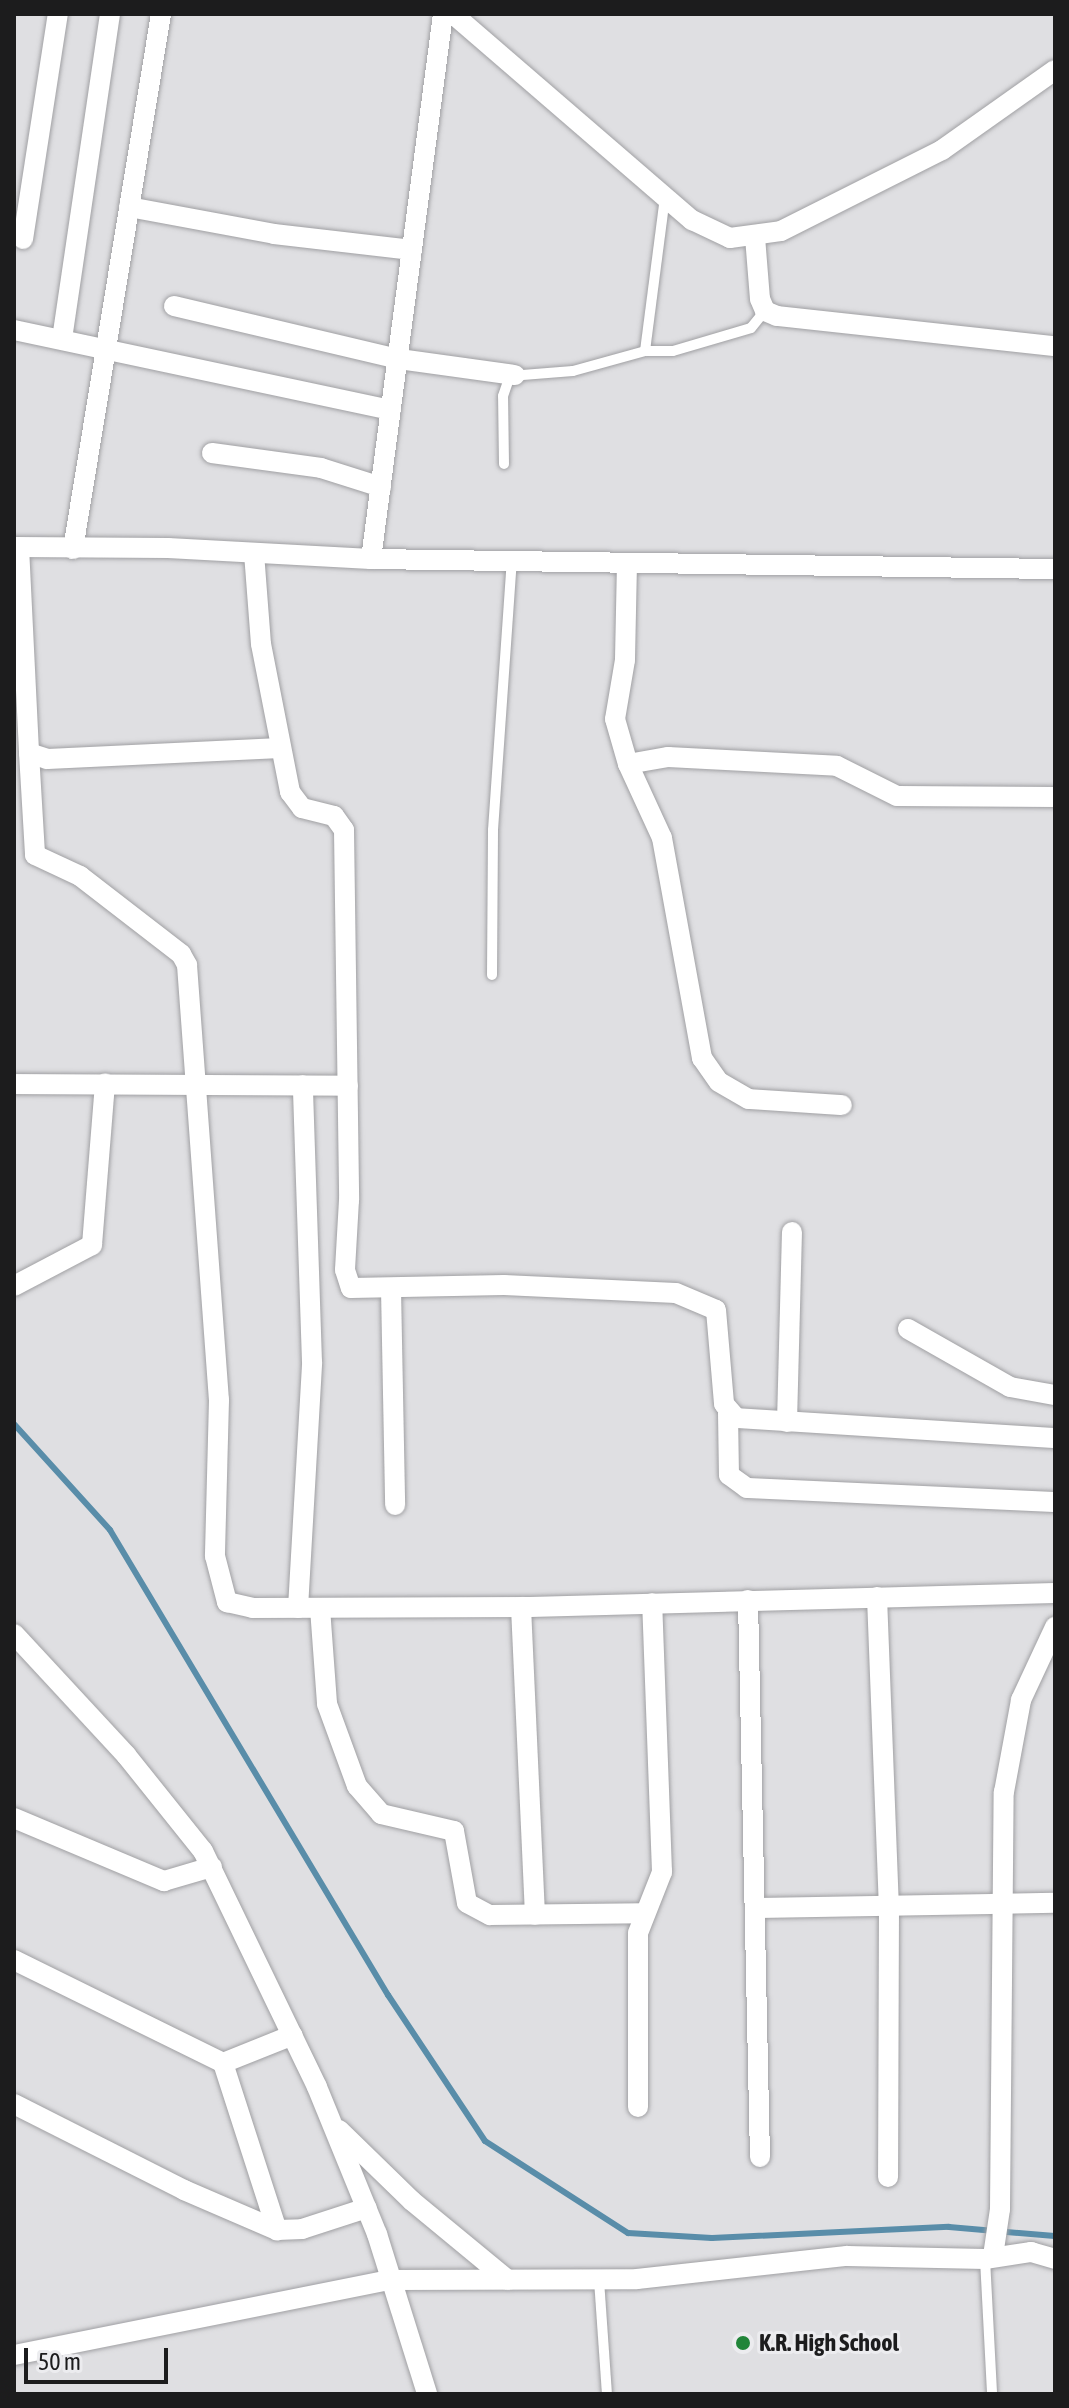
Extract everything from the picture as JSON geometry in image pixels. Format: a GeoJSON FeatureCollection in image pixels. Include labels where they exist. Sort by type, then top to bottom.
{"type":"FeatureCollection","features":[{"type":"Feature","properties":{"kind":"street"},"geometry":{"type":"LineString","coordinates":[[23,239],[58,14]]}},
{"type":"Feature","properties":{"kind":"street"},"geometry":{"type":"LineString","coordinates":[[62,339],[110,14]]}},
{"type":"Feature","properties":{"kind":"street"},"geometry":{"type":"LineString","coordinates":[[73,549],[161,14]]}},
{"type":"Feature","properties":{"kind":"street"},"geometry":{"type":"LineString","coordinates":[[371,559],[443,14]]}},
{"type":"Feature","properties":{"kind":"street"},"geometry":{"type":"LineString","coordinates":[[453,14],[713,233],[755,237],[795,225],[942,150],[1055,70]]}},
{"type":"Feature","properties":{"kind":"street"},"geometry":{"type":"LineString","coordinates":[[129,207],[274,234],[412,250]]}},
{"type":"Feature","properties":{"kind":"street"},"geometry":{"type":"LineString","coordinates":[[755,237],[758,290],[765,311],[777,316],[1055,346]]}},
{"type":"Feature","properties":{"kind":"street"},"geometry":{"type":"LineString","coordinates":[[174,306],[399,359],[515,375]]}},
{"type":"Feature","properties":{"kind":"street"},"geometry":{"type":"LineString","coordinates":[[14,330],[106,346],[391,410]]}},
{"type":"Feature","properties":{"kind":"street"},"geometry":{"type":"LineString","coordinates":[[212,453],[321,468],[381,487]]}},
{"type":"Feature","properties":{"kind":"street"},"geometry":{"type":"LineString","coordinates":[[1055,569],[371,559],[16,547],[35,855],[80,876],[181,954],[187,965],[191,1083],[217,1368],[217,1578],[227,1602],[237,1608],[521,1607],[1055,1593]]}},
{"type":"Feature","properties":{"kind":"street"},"geometry":{"type":"LineString","coordinates":[[254,553],[261,644],[295,802],[334,816],[344,830],[348,1086],[346,1281],[360,1290],[504,1285],[693,1297],[716,1310],[728,1413],[729,1475],[747,1488],[1055,1502]]}},
{"type":"Feature","properties":{"kind":"street"},"geometry":{"type":"LineString","coordinates":[[627,563],[625,660],[615,719],[628,764],[662,838],[695,1037],[710,1074],[736,1093],[765,1103],[842,1105]]}},
{"type":"Feature","properties":{"kind":"street"},"geometry":{"type":"LineString","coordinates":[[29,753],[47,759],[281,748]]}},
{"type":"Feature","properties":{"kind":"street"},"geometry":{"type":"LineString","coordinates":[[628,764],[668,757],[837,766],[897,796],[1055,797]]}},
{"type":"Feature","properties":{"kind":"street"},"geometry":{"type":"LineString","coordinates":[[14,1084],[348,1086]]}},
{"type":"Feature","properties":{"kind":"street"},"geometry":{"type":"LineString","coordinates":[[14,1286],[92,1245],[105,1084]]}},
{"type":"Feature","properties":{"kind":"street"},"geometry":{"type":"LineString","coordinates":[[298,1608],[312,1362],[303,1085]]}},
{"type":"Feature","properties":{"kind":"street"},"geometry":{"type":"LineString","coordinates":[[787,1422],[792,1232]]}},
{"type":"Feature","properties":{"kind":"street"},"geometry":{"type":"LineString","coordinates":[[391,1289],[395,1505]]}},
{"type":"Feature","properties":{"kind":"street"},"geometry":{"type":"LineString","coordinates":[[908,1329],[1010,1387],[1055,1395]]}},
{"type":"Feature","properties":{"kind":"street"},"geometry":{"type":"LineString","coordinates":[[728,1413],[787,1422],[1055,1438]]}},
{"type":"Feature","properties":{"kind":"street"},"geometry":{"type":"LineString","coordinates":[[877,1597],[889,1906],[888,2177]]}},
{"type":"Feature","properties":{"kind":"street"},"geometry":{"type":"LineString","coordinates":[[748,1600],[758,1908],[760,2157]]}},
{"type":"Feature","properties":{"kind":"street"},"geometry":{"type":"LineString","coordinates":[[638,2107],[634,1972],[643,1913],[660,1886],[662,1872],[652,1603]]}},
{"type":"Feature","properties":{"kind":"street"},"geometry":{"type":"LineString","coordinates":[[521,1607],[535,1915]]}},
{"type":"Feature","properties":{"kind":"street"},"geometry":{"type":"LineString","coordinates":[[320,1608],[331,1723],[370,1806],[395,1820],[454,1831],[460,1842],[464,1891],[477,1912],[535,1915],[643,1913]]}},
{"type":"Feature","properties":{"kind":"street"},"geometry":{"type":"LineString","coordinates":[[989,2258],[1000,2209],[1004,1792],[1013,1725],[1055,1627]]}},
{"type":"Feature","properties":{"kind":"street"},"geometry":{"type":"LineString","coordinates":[[17,1641],[175,1812],[212,1867],[293,2035],[367,2208],[427,2394]]}},
{"type":"Feature","properties":{"kind":"street"},"geometry":{"type":"LineString","coordinates":[[14,1818],[164,1881],[212,1867]]}},
{"type":"Feature","properties":{"kind":"street"},"geometry":{"type":"LineString","coordinates":[[758,1908],[1055,1903]]}},
{"type":"Feature","properties":{"kind":"street"},"geometry":{"type":"LineString","coordinates":[[14,1960],[223,2063],[277,2230]]}},
{"type":"Feature","properties":{"kind":"street"},"geometry":{"type":"LineString","coordinates":[[223,2063],[293,2035]]}},
{"type":"Feature","properties":{"kind":"street"},"geometry":{"type":"LineString","coordinates":[[14,2104],[184,2190],[277,2230],[302,2229],[367,2208]]}},
{"type":"Feature","properties":{"kind":"street"},"geometry":{"type":"LineString","coordinates":[[333,2125],[412,2201],[508,2280]]}},
{"type":"Feature","properties":{"kind":"street"},"geometry":{"type":"LineString","coordinates":[[14,2355],[391,2280],[599,2280],[847,2256],[989,2258],[1031,2252],[1055,2259]]}},
{"type":"Feature","properties":{"kind":"lane"},"geometry":{"type":"LineString","coordinates":[[645,351],[666,196]]}},
{"type":"Feature","properties":{"kind":"lane"},"geometry":{"type":"LineString","coordinates":[[504,464],[503,396],[505,385],[515,375],[573,371],[645,351],[673,351],[751,328],[765,311]]}},
{"type":"Feature","properties":{"kind":"lane"},"geometry":{"type":"LineString","coordinates":[[492,975],[493,830],[512,561]]}},
{"type":"Feature","properties":{"kind":"lane"},"geometry":{"type":"LineString","coordinates":[[989,2258],[992,2394]]}},
{"type":"Feature","properties":{"kind":"lane"},"geometry":{"type":"LineString","coordinates":[[599,2280],[607,2394]]}},
{"type":"Feature","properties":{"kind":"waterway"},"geometry":{"type":"LineString","coordinates":[[14,1424],[110,1530],[388,1995],[485,2141],[628,2233],[712,2238],[949,2227],[1055,2236]]}},
{"type":"Feature","properties":{"kind":"place","name":"K.R. High School"},"geometry":{"type":"Point","coordinates":[743,2343]}}]}
